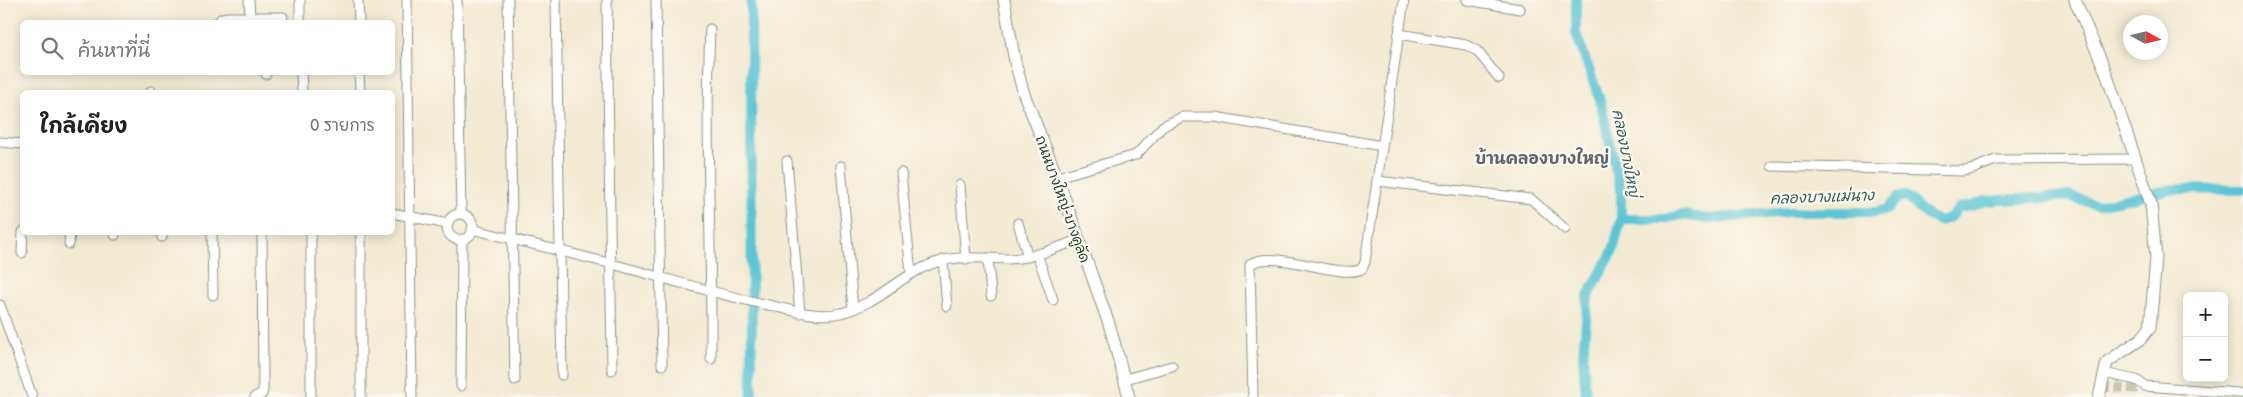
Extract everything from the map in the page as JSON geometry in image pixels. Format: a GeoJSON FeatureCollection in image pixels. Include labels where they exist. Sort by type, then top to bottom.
{"type":"FeatureCollection","features":[{"type":"Feature","properties":{"kind":"street"},"geometry":{"type":"LineString","coordinates":[[249,0],[250,17]]}},
{"type":"Feature","properties":{"kind":"street"},"geometry":{"type":"LineString","coordinates":[[300,0],[300,20]]}},
{"type":"Feature","properties":{"kind":"street"},"geometry":{"type":"LineString","coordinates":[[358,0],[358,20]]}},
{"type":"Feature","properties":{"kind":"street"},"geometry":{"type":"LineString","coordinates":[[407,0],[412,397]]}},
{"type":"Feature","properties":{"kind":"street"},"geometry":{"type":"LineString","coordinates":[[457,0],[461,214]]}},
{"type":"Feature","properties":{"kind":"street"},"geometry":{"type":"LineString","coordinates":[[508,0],[515,380]]}},
{"type":"Feature","properties":{"kind":"street"},"geometry":{"type":"LineString","coordinates":[[556,0],[562,375]]}},
{"type":"Feature","properties":{"kind":"street"},"geometry":{"type":"LineString","coordinates":[[607,0],[612,370]]}},
{"type":"Feature","properties":{"kind":"street"},"geometry":{"type":"LineString","coordinates":[[656,0],[662,365]]}},
{"type":"Feature","properties":{"kind":"street","name":"ถนนบางใหญ่-บางคูลัด"},"geometry":{"type":"LineString","coordinates":[[1004,0],[1015,62],[1024,94],[1057,177],[1110,328],[1129,397]]}},
{"type":"Feature","properties":{"kind":"street"},"geometry":{"type":"LineString","coordinates":[[1254,397],[1250,264],[1259,260],[1302,263],[1351,272],[1362,269],[1365,262],[1404,0]]}},
{"type":"Feature","properties":{"kind":"street"},"geometry":{"type":"LineString","coordinates":[[1467,0],[1520,9]]}},
{"type":"Feature","properties":{"kind":"street"},"geometry":{"type":"LineString","coordinates":[[2075,0],[2105,70],[2145,184],[2151,204],[2156,258],[2150,328],[2141,339],[2107,362],[2099,397]]}},
{"type":"Feature","properties":{"kind":"street"},"geometry":{"type":"LineString","coordinates":[[220,20],[226,17],[250,17],[270,20],[283,17]]}},
{"type":"Feature","properties":{"kind":"street"},"geometry":{"type":"LineString","coordinates":[[710,29],[707,94],[712,292],[711,359]]}},
{"type":"Feature","properties":{"kind":"street"},"geometry":{"type":"LineString","coordinates":[[1399,34],[1466,46],[1477,51],[1499,78]]}},
{"type":"Feature","properties":{"kind":"street"},"geometry":{"type":"LineString","coordinates":[[301,75],[302,90]]}},
{"type":"Feature","properties":{"kind":"street"},"geometry":{"type":"LineString","coordinates":[[359,75],[360,90]]}},
{"type":"Feature","properties":{"kind":"street"},"geometry":{"type":"LineString","coordinates":[[1057,177],[1136,155],[1163,126],[1182,117],[1215,117],[1382,146]]}},
{"type":"Feature","properties":{"kind":"street"},"geometry":{"type":"LineString","coordinates":[[0,142],[20,144]]}},
{"type":"Feature","properties":{"kind":"street"},"geometry":{"type":"LineString","coordinates":[[1772,166],[1972,171],[1980,164],[1997,160],[2136,159]]}},
{"type":"Feature","properties":{"kind":"street"},"geometry":{"type":"LineString","coordinates":[[787,161],[800,313]]}},
{"type":"Feature","properties":{"kind":"street"},"geometry":{"type":"LineString","coordinates":[[841,166],[853,309]]}},
{"type":"Feature","properties":{"kind":"street"},"geometry":{"type":"LineString","coordinates":[[901,173],[911,273]]}},
{"type":"Feature","properties":{"kind":"street"},"geometry":{"type":"LineString","coordinates":[[1377,181],[1531,200],[1565,229]]}},
{"type":"Feature","properties":{"kind":"street"},"geometry":{"type":"LineString","coordinates":[[960,185],[966,259]]}},
{"type":"Feature","properties":{"kind":"street"},"geometry":{"type":"LineString","coordinates":[[395,214],[448,224]]}},
{"type":"Feature","properties":{"kind":"street"},"geometry":{"type":"LineString","coordinates":[[461,214],[471,220],[472,229],[467,237],[462,239],[453,237],[450,234],[448,224],[453,216],[461,214]]}},
{"type":"Feature","properties":{"kind":"street"},"geometry":{"type":"LineString","coordinates":[[1018,223],[1052,300]]}},
{"type":"Feature","properties":{"kind":"street"},"geometry":{"type":"LineString","coordinates":[[472,229],[800,313],[831,314],[853,309],[888,292],[911,273],[922,267],[943,260],[1033,256],[1078,240]]}},
{"type":"Feature","properties":{"kind":"street"},"geometry":{"type":"LineString","coordinates":[[22,253],[24,235]]}},
{"type":"Feature","properties":{"kind":"street"},"geometry":{"type":"LineString","coordinates":[[69,244],[70,235]]}},
{"type":"Feature","properties":{"kind":"street"},"geometry":{"type":"LineString","coordinates":[[212,235],[213,295]]}},
{"type":"Feature","properties":{"kind":"street"},"geometry":{"type":"LineString","coordinates":[[254,397],[262,394],[263,390],[262,235]]}},
{"type":"Feature","properties":{"kind":"street"},"geometry":{"type":"LineString","coordinates":[[311,235],[311,397]]}},
{"type":"Feature","properties":{"kind":"street"},"geometry":{"type":"LineString","coordinates":[[361,235],[361,397]]}},
{"type":"Feature","properties":{"kind":"street"},"geometry":{"type":"LineString","coordinates":[[461,386],[462,239]]}},
{"type":"Feature","properties":{"kind":"street"},"geometry":{"type":"LineString","coordinates":[[988,258],[991,296]]}},
{"type":"Feature","properties":{"kind":"street"},"geometry":{"type":"LineString","coordinates":[[943,260],[947,306]]}},
{"type":"Feature","properties":{"kind":"street"},"geometry":{"type":"LineString","coordinates":[[0,305],[32,396]]}},
{"type":"Feature","properties":{"kind":"street"},"geometry":{"type":"LineString","coordinates":[[1125,379],[1172,366]]}},
{"type":"Feature","properties":{"kind":"street"},"geometry":{"type":"LineString","coordinates":[[2104,373],[2136,380],[2145,386],[2241,393]]}},
{"type":"Feature","properties":{"kind":"waterway","name":"คลองบางใหญ่"},"geometry":{"type":"LineString","coordinates":[[1576,0],[1576,33],[1600,100],[1621,192],[1621,219],[1613,251],[1588,296],[1583,356],[1586,397]]}},
{"type":"Feature","properties":{"kind":"waterway"},"geometry":{"type":"LineString","coordinates":[[751,1],[752,397]]}},
{"type":"Feature","properties":{"kind":"waterway","name":"คลองบางแม่นาง"},"geometry":{"type":"LineString","coordinates":[[1621,219],[1664,219],[1681,215],[1708,219],[1788,212],[1875,212],[1888,209],[1897,198],[1906,196],[1928,216],[1939,221],[1951,217],[1959,208],[1985,201],[2070,196],[2097,205],[2174,189],[2243,190]]}},
{"type":"Feature","properties":{"kind":"tunnel"},"geometry":{"type":"LineString","coordinates":[[2101,387],[2135,389],[2145,386]]}},
{"type":"Feature","properties":{"kind":"district","name":"บ้านคลองบางใหญ่"},"geometry":{"type":"Point","coordinates":[1542,158]}}]}
